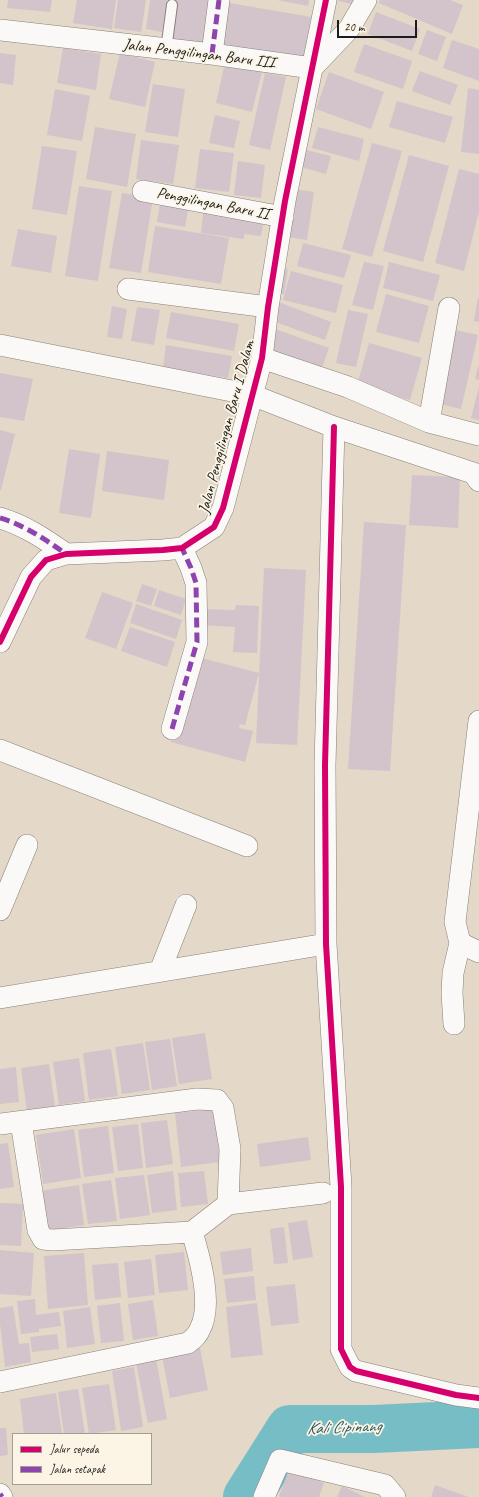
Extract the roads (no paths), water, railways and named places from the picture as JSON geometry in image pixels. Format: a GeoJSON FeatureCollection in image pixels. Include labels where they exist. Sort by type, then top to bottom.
{"type":"FeatureCollection","features":[{"type":"Feature","properties":{"kind":"street"},"geometry":{"type":"LineString","coordinates":[[212,54],[219,0]]}},
{"type":"Feature","properties":{"kind":"street","name":"Jalan Penggilingan Baru I Dalam"},"geometry":{"type":"LineString","coordinates":[[0,642],[31,577],[46,560],[66,554],[182,548],[214,527],[223,508],[262,358],[268,307],[283,218],[326,0]]}},
{"type":"Feature","properties":{"kind":"street"},"geometry":{"type":"LineString","coordinates":[[312,68],[349,29],[366,0]]}},
{"type":"Feature","properties":{"kind":"street","name":"Jalan Penggilingan Baru III"},"geometry":{"type":"LineString","coordinates":[[0,30],[212,54],[312,68]]}},
{"type":"Feature","properties":{"kind":"street","name":"Penggilingan Baru II"},"geometry":{"type":"LineString","coordinates":[[143,191],[283,218]]}},
{"type":"Feature","properties":{"kind":"street"},"geometry":{"type":"LineString","coordinates":[[128,289],[268,307]]}},
{"type":"Feature","properties":{"kind":"street"},"geometry":{"type":"LineString","coordinates":[[429,422],[449,308]]}},
{"type":"Feature","properties":{"kind":"street"},"geometry":{"type":"LineString","coordinates":[[0,345],[252,395],[334,427],[473,473],[479,481]]}},
{"type":"Feature","properties":{"kind":"street"},"geometry":{"type":"LineString","coordinates":[[262,358],[348,387],[429,422],[479,435]]}},
{"type":"Feature","properties":{"kind":"street"},"geometry":{"type":"LineString","coordinates":[[334,427],[325,765],[326,944],[341,1187],[341,1349],[350,1367],[356,1371],[456,1395],[479,1398]]}},
{"type":"Feature","properties":{"kind":"street"},"geometry":{"type":"LineString","coordinates":[[0,518],[16,523],[45,539],[66,554]]}},
{"type":"Feature","properties":{"kind":"street"},"geometry":{"type":"LineString","coordinates":[[172,729],[197,642],[196,583],[192,568],[182,548]]}},
{"type":"Feature","properties":{"kind":"street"},"geometry":{"type":"LineString","coordinates":[[454,1024],[452,993],[453,974],[460,943],[455,922],[479,721]]}},
{"type":"Feature","properties":{"kind":"street"},"geometry":{"type":"LineString","coordinates":[[0,750],[247,846]]}},
{"type":"Feature","properties":{"kind":"street"},"geometry":{"type":"LineString","coordinates":[[0,910],[27,845]]}},
{"type":"Feature","properties":{"kind":"street"},"geometry":{"type":"LineString","coordinates":[[160,971],[186,905]]}},
{"type":"Feature","properties":{"kind":"street"},"geometry":{"type":"LineString","coordinates":[[460,943],[479,952]]}},
{"type":"Feature","properties":{"kind":"street"},"geometry":{"type":"LineString","coordinates":[[0,998],[326,944]]}},
{"type":"Feature","properties":{"kind":"street"},"geometry":{"type":"LineString","coordinates":[[0,1124],[197,1099],[217,1100],[223,1108],[230,1148],[228,1204]]}},
{"type":"Feature","properties":{"kind":"street"},"geometry":{"type":"LineString","coordinates":[[21,1122],[38,1230],[43,1239],[53,1240],[192,1232],[228,1204],[323,1193]]}},
{"type":"Feature","properties":{"kind":"street"},"geometry":{"type":"LineString","coordinates":[[0,1382],[188,1343],[201,1329],[206,1308],[202,1263],[192,1232]]}},
{"type":"Feature","properties":{"kind":"street"},"geometry":{"type":"LineString","coordinates":[[264,1497],[280,1460],[385,1485],[395,1497]]}},
{"type":"Feature","properties":{"kind":"lane"},"geometry":{"type":"LineString","coordinates":[[166,50],[172,5]]}},
{"type":"Feature","properties":{"kind":"waterway","name":"Kali Cipinang"},"geometry":{"type":"LineString","coordinates":[[247,1497],[290,1429],[374,1429],[479,1424]]}}]}
